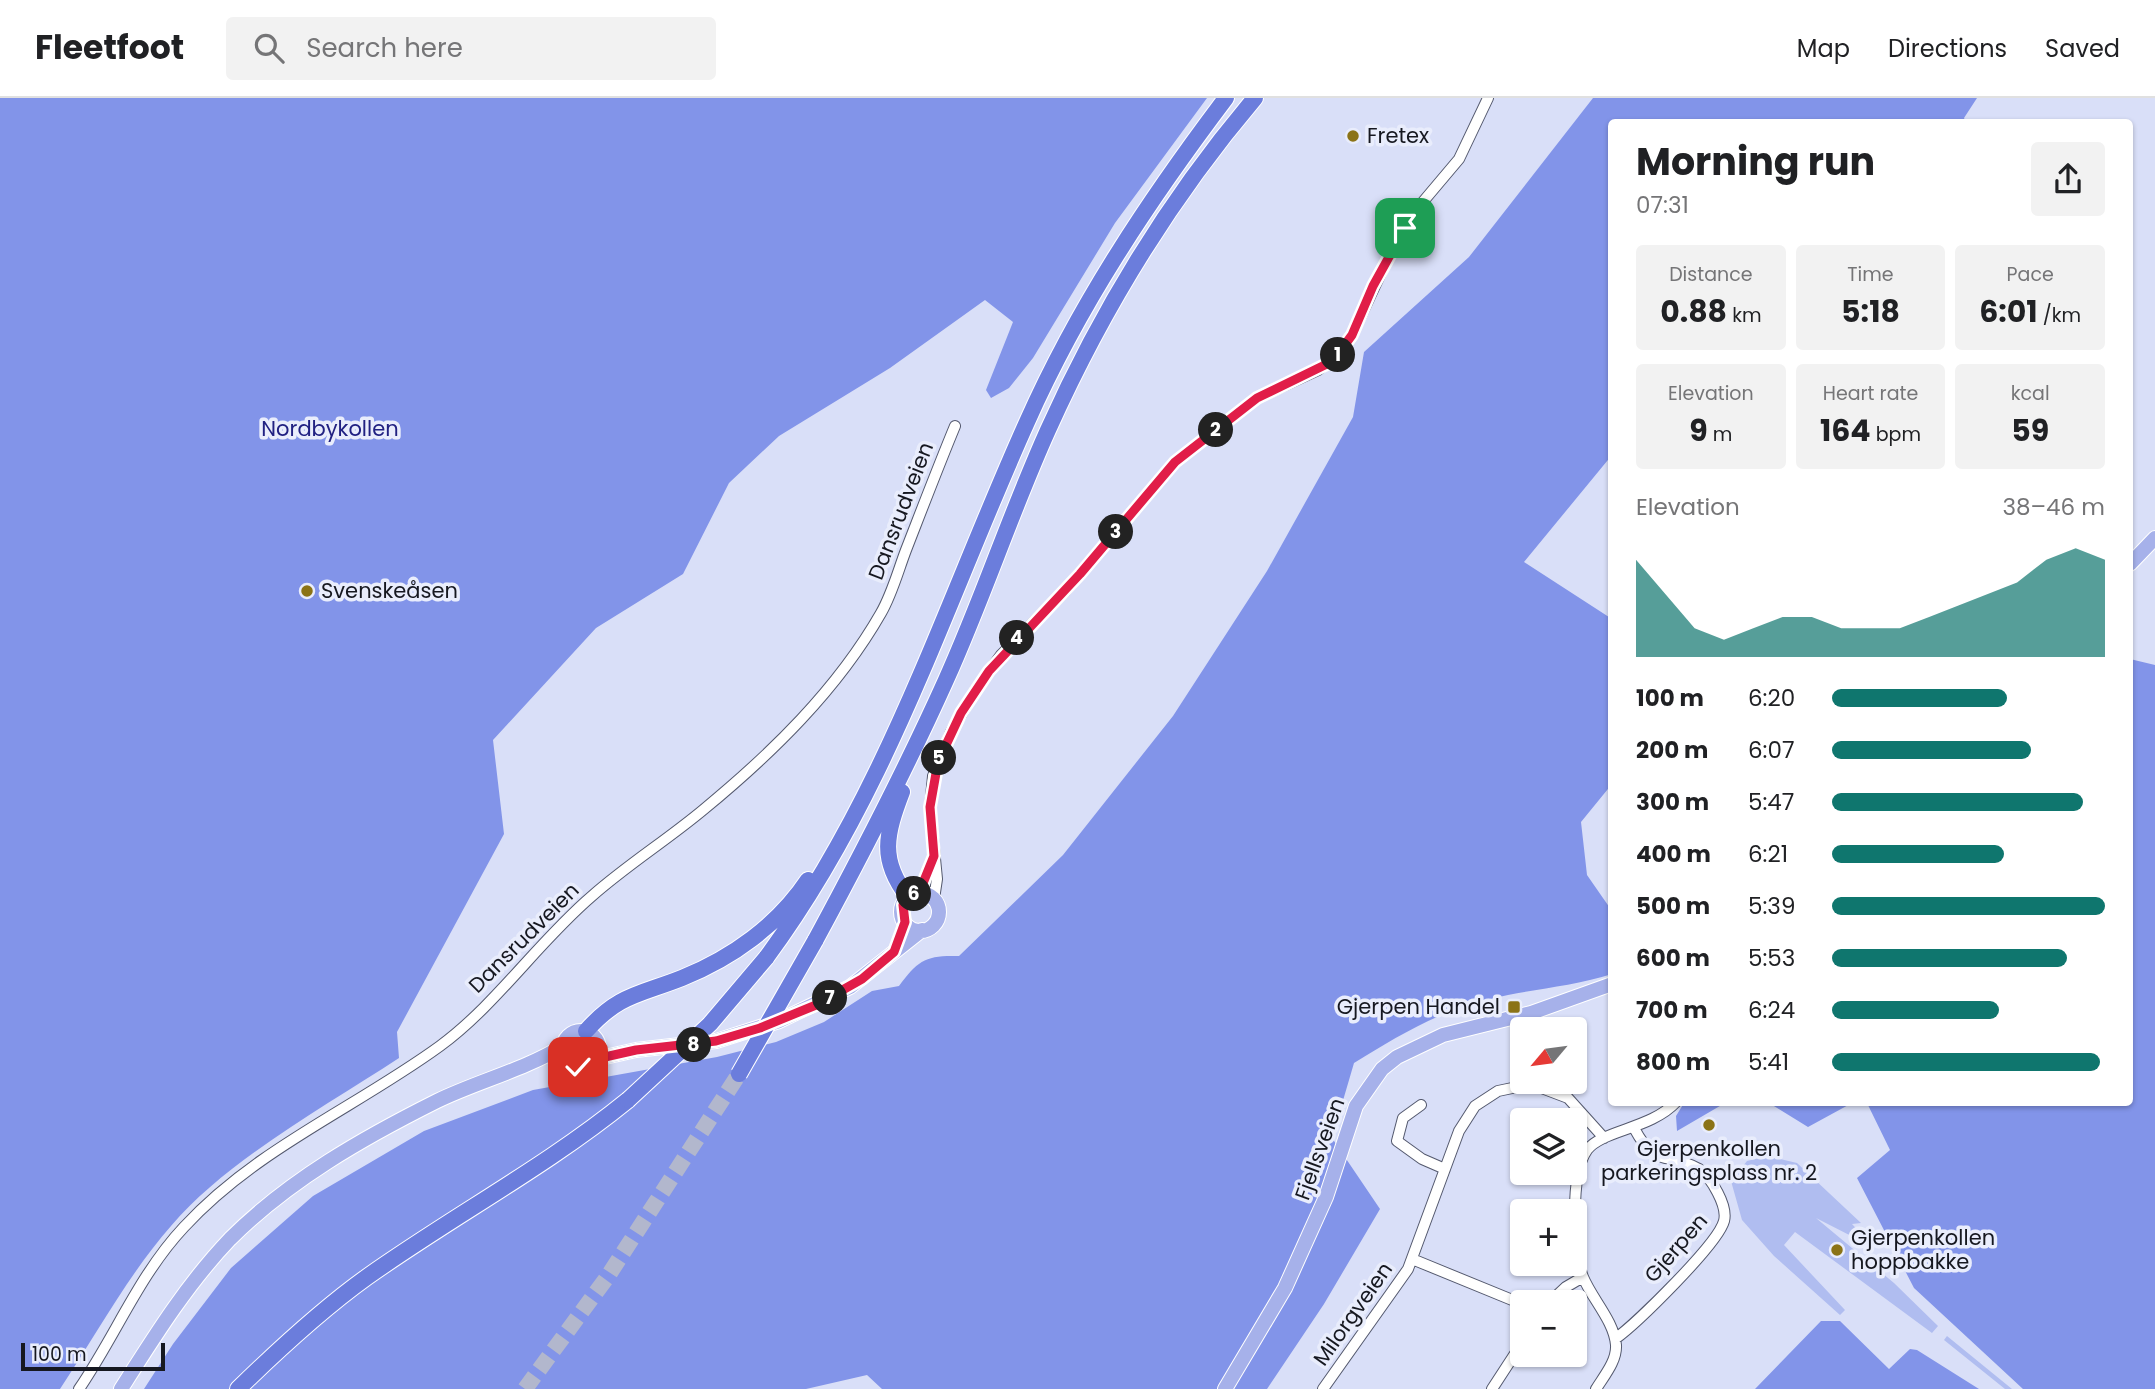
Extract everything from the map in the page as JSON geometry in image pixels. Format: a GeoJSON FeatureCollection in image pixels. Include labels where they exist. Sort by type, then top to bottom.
{"type":"FeatureCollection","features":[{"type":"Feature","properties":{"kind":"highway"},"geometry":{"type":"LineString","coordinates":[[238,1389],[298,1332],[367,1277],[554,1154],[628,1100],[701,1033],[766,958],[818,882],[870,788],[922,675],[1027,420],[1066,343],[1152,197],[1226,98]]}},
{"type":"Feature","properties":{"kind":"highway"},"geometry":{"type":"LineString","coordinates":[[740,1074],[815,941],[888,801],[946,679],[1048,429],[1086,352],[1171,210],[1255,98]]}},
{"type":"Feature","properties":{"kind":"highway"},"geometry":{"type":"LineString","coordinates":[[914,895],[890,869],[888,836],[902,794],[925,745],[946,679]]}},
{"type":"Feature","properties":{"kind":"highway"},"geometry":{"type":"LineString","coordinates":[[586,1031],[615,1003],[709,966],[753,938],[804,885],[870,788]]}},
{"type":"Feature","properties":{"kind":"main road"},"geometry":{"type":"LineString","coordinates":[[2133,561],[2155,538]]}},
{"type":"Feature","properties":{"kind":"main road"},"geometry":{"type":"LineString","coordinates":[[564,1053],[581,1068],[597,1051],[636,1050],[716,1041],[779,1021],[850,987],[922,930],[931,927],[938,918],[939,908],[934,898],[914,895],[902,909],[905,922],[894,952]]}},
{"type":"Feature","properties":{"kind":"main road"},"geometry":{"type":"LineString","coordinates":[[905,922],[912,928],[922,930]]}},
{"type":"Feature","properties":{"kind":"main road","name":"Fjellsveien"},"geometry":{"type":"LineString","coordinates":[[1225,1389],[1285,1288],[1326,1197],[1356,1106],[1382,1069],[1397,1057],[1443,1035],[1531,1013],[1608,985]]}},
{"type":"Feature","properties":{"kind":"main road"},"geometry":{"type":"LineString","coordinates":[[564,1053],[571,1033],[586,1031],[597,1051]]}},
{"type":"Feature","properties":{"kind":"main road"},"geometry":{"type":"LineString","coordinates":[[121,1389],[199,1275],[229,1241],[277,1197],[329,1161],[414,1113],[456,1092],[564,1053]]}},
{"type":"Feature","properties":{"kind":"street"},"geometry":{"type":"LineString","coordinates":[[934,898],[937,879],[930,807],[933,776],[961,713],[989,671],[1080,574],[1175,462],[1257,398],[1318,370],[1340,353],[1352,335],[1395,243],[1416,211],[1460,159],[1488,98]]}},
{"type":"Feature","properties":{"kind":"street","name":"Dansrudveien"},"geometry":{"type":"LineString","coordinates":[[79,1389],[140,1284],[183,1228],[239,1174],[450,1039],[554,930],[593,894],[703,810],[800,720],[843,671],[883,610],[955,426]]}},
{"type":"Feature","properties":{"kind":"street"},"geometry":{"type":"LineString","coordinates":[[914,895],[934,856]]}},
{"type":"Feature","properties":{"kind":"street","name":"Milorgveien"},"geometry":{"type":"LineString","coordinates":[[1324,1389],[1398,1287],[1412,1259],[1459,1131],[1475,1106],[1491,1094],[1520,1084],[1531,1084],[1560,1093],[1575,1104],[1604,1138]]}},
{"type":"Feature","properties":{"kind":"street"},"geometry":{"type":"LineString","coordinates":[[1421,1105],[1403,1118],[1397,1141],[1422,1159],[1445,1169]]}},
{"type":"Feature","properties":{"kind":"street"},"geometry":{"type":"LineString","coordinates":[[1596,1389],[1613,1361],[1615,1339],[1583,1277],[1577,1252],[1579,1172],[1589,1148],[1604,1138],[1660,1116],[1671,1106]]}},
{"type":"Feature","properties":{"kind":"street","name":"Gjerpen"},"geometry":{"type":"LineString","coordinates":[[1615,1339],[1634,1325],[1672,1286],[1715,1236],[1725,1217],[1723,1205],[1706,1175],[1691,1166],[1655,1156],[1646,1149],[1634,1128]]}},
{"type":"Feature","properties":{"kind":"street","name":"Milorgveien"},"geometry":{"type":"LineString","coordinates":[[1412,1259],[1510,1299]]}},
{"type":"Feature","properties":{"kind":"street"},"geometry":{"type":"LineString","coordinates":[[1563,1290],[1583,1277]]}},
{"type":"Feature","properties":{"kind":"street"},"geometry":{"type":"LineString","coordinates":[[1492,1389],[1510,1361]]}},
{"type":"Feature","properties":{"kind":"shaded area","name":"Gjerpenkollen hoppbakke"},"geometry":{"type":"Polygon","coordinates":[[[1768,1156],[1797,1163],[1861,1223],[1852,1224],[1866,1239],[1863,1242],[1816,1218],[1894,1283],[1938,1326],[1932,1333],[1795,1232],[1784,1245],[1845,1310],[1840,1315],[1774,1256],[1742,1220],[1731,1181],[1747,1161],[1768,1156]]]}},
{"type":"Feature","properties":{"kind":"shaded area"},"geometry":{"type":"Polygon","coordinates":[[[1947,1336],[2012,1389],[2005,1389],[1944,1340],[1947,1336]]]}},
{"type":"Feature","properties":{"kind":"green space","name":"Nordbykollen"},"geometry":{"type":"Polygon","coordinates":[[[0,98],[1207,98],[1115,223],[1033,358],[1009,388],[991,398],[986,390],[1013,322],[985,300],[890,368],[779,436],[729,483],[683,574],[596,628],[493,740],[504,834],[397,1032],[399,1058],[249,1156],[194,1202],[155,1245],[60,1389],[0,1389],[0,98]]]}},
{"type":"Feature","properties":{"kind":"green space"},"geometry":{"type":"Polygon","coordinates":[[[1593,98],[1977,98],[1964,119],[1608,119],[1608,460],[1524,562],[1608,616],[1608,789],[1581,822],[1587,875],[1608,905],[1608,975],[1490,999],[1454,1010],[1403,1034],[1354,1063],[1332,1138],[1380,1209],[1324,1304],[1267,1389],[882,1389],[867,1375],[806,1389],[144,1389],[173,1344],[231,1268],[313,1196],[424,1131],[533,1090],[717,1057],[776,1042],[824,1022],[872,991],[899,986],[912,970],[924,961],[959,956],[1063,855],[1173,716],[1267,571],[1353,417],[1364,352],[1469,257],[1593,98]]]}},
{"type":"Feature","properties":{"kind":"green space"},"geometry":{"type":"Polygon","coordinates":[[[2133,660],[2155,665],[2155,1389],[2023,1389],[1914,1288],[1857,1178],[1890,1150],[1868,1106],[2133,1106],[2133,660]]]}},
{"type":"Feature","properties":{"kind":"green space"},"geometry":{"type":"Polygon","coordinates":[[[1682,1106],[1720,1106],[1677,1131],[1676,1116],[1682,1106]]]}},
{"type":"Feature","properties":{"kind":"green space"},"geometry":{"type":"Polygon","coordinates":[[[1774,1106],[1846,1106],[1808,1127],[1774,1106]]]}},
{"type":"Feature","properties":{"kind":"green space"},"geometry":{"type":"Polygon","coordinates":[[[1821,1321],[1840,1321],[1889,1369],[1910,1349],[1917,1350],[1979,1389],[1755,1389],[1821,1321]]]}},
{"type":"Feature","properties":{"kind":"tunnel"},"geometry":{"type":"LineString","coordinates":[[525,1389],[608,1276],[739,1074]]}},
{"type":"Feature","properties":{"kind":"place","name":"Fretex"},"geometry":{"type":"Point","coordinates":[1353,136]}},
{"type":"Feature","properties":{"kind":"place","name":"Svenskeåsen"},"geometry":{"type":"Point","coordinates":[307,591]}},
{"type":"Feature","properties":{"kind":"place","name":"Gjerpen Handel"},"geometry":{"type":"Point","coordinates":[1514,1007]}},
{"type":"Feature","properties":{"kind":"place","name":"Gjerpenkollen parkeringsplass nr. 2"},"geometry":{"type":"Point","coordinates":[1709,1125]}},
{"type":"Feature","properties":{"kind":"place","name":"Gjerpenkollen hoppbakke"},"geometry":{"type":"Point","coordinates":[1837,1250]}},
{"type":"Feature","properties":{"kind":"route"},"geometry":{"type":"LineString","coordinates":[[578,1067],[587,1066],[606,1056],[716,1041],[760,1028],[850,987],[894,952],[905,922],[902,915],[903,905],[908,897],[919,893],[934,856],[930,807],[933,776],[961,713],[989,671],[1001,655],[1080,574],[1175,462],[1257,398],[1333,361],[1352,335],[1384,263],[1405,228]]}}]}
